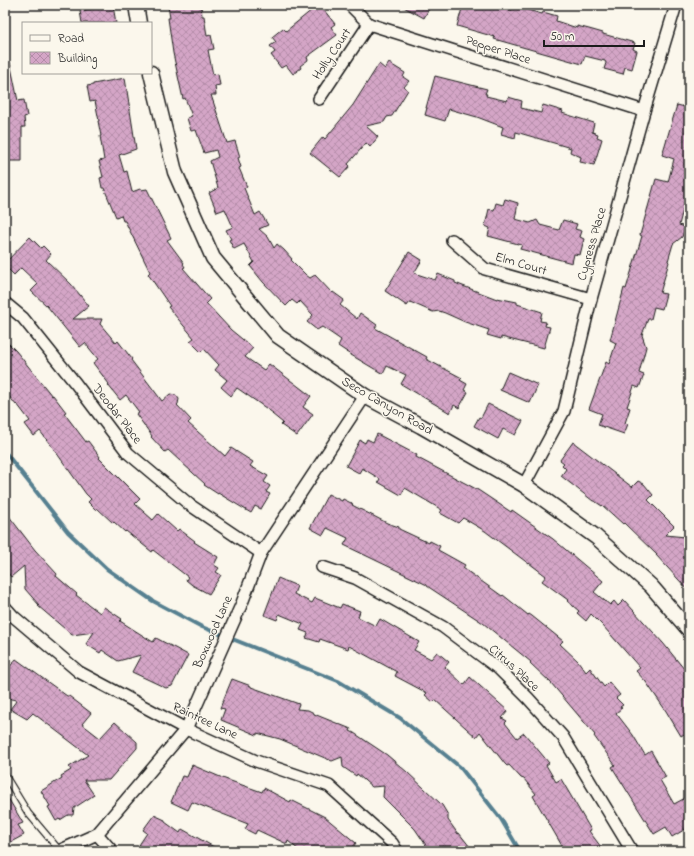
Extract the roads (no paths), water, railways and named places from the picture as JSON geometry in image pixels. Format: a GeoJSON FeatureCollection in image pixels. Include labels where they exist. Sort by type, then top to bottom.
{"type":"FeatureCollection","features":[{"type":"Feature","properties":{"kind":"street"},"geometry":{"type":"LineString","coordinates":[[136,5],[139,22]]}},
{"type":"Feature","properties":{"kind":"street","name":"Pepper Place"},"geometry":{"type":"LineString","coordinates":[[350,5],[369,24],[644,111]]}},
{"type":"Feature","properties":{"kind":"street","name":"Cypress Place"},"geometry":{"type":"LineString","coordinates":[[524,485],[564,411],[591,299],[644,111],[676,5]]}},
{"type":"Feature","properties":{"kind":"street","name":"Holly Court"},"geometry":{"type":"LineString","coordinates":[[318,99],[369,24]]}},
{"type":"Feature","properties":{"kind":"street","name":"Seco Canyon Road"},"geometry":{"type":"LineString","coordinates":[[151,74],[175,172],[213,258],[278,336],[364,396],[421,426],[524,485],[596,537],[652,586],[689,630]]}},
{"type":"Feature","properties":{"kind":"street","name":"Elm Court"},"geometry":{"type":"LineString","coordinates":[[452,240],[485,269],[591,299]]}},
{"type":"Feature","properties":{"kind":"street","name":"Deodar Place"},"geometry":{"type":"LineString","coordinates":[[5,303],[22,318],[76,384],[128,453],[190,505],[261,553]]}},
{"type":"Feature","properties":{"kind":"street","name":"Boxwood Lane"},"geometry":{"type":"LineString","coordinates":[[59,851],[97,834],[186,729],[217,656],[242,603],[261,553],[364,396]]}},
{"type":"Feature","properties":{"kind":"street","name":"Citrus Place"},"geometry":{"type":"LineString","coordinates":[[322,567],[355,578],[443,627],[499,669],[528,698],[563,737],[632,851]]}},
{"type":"Feature","properties":{"kind":"street","name":"Raintree Lane"},"geometry":{"type":"LineString","coordinates":[[5,607],[13,616],[79,672],[186,729],[256,760],[329,786],[392,843],[397,851]]}},
{"type":"Feature","properties":{"kind":"street"},"geometry":{"type":"LineString","coordinates":[[97,834],[112,851]]}},
{"type":"Feature","properties":{"kind":"lane"},"geometry":{"type":"LineString","coordinates":[[6,777],[28,813],[59,851]]}},
{"type":"Feature","properties":{"kind":"waterway"},"geometry":{"type":"LineString","coordinates":[[5,452],[68,532],[107,569],[153,601],[202,627],[338,681],[400,718],[460,767],[501,819],[520,851]]}}]}
